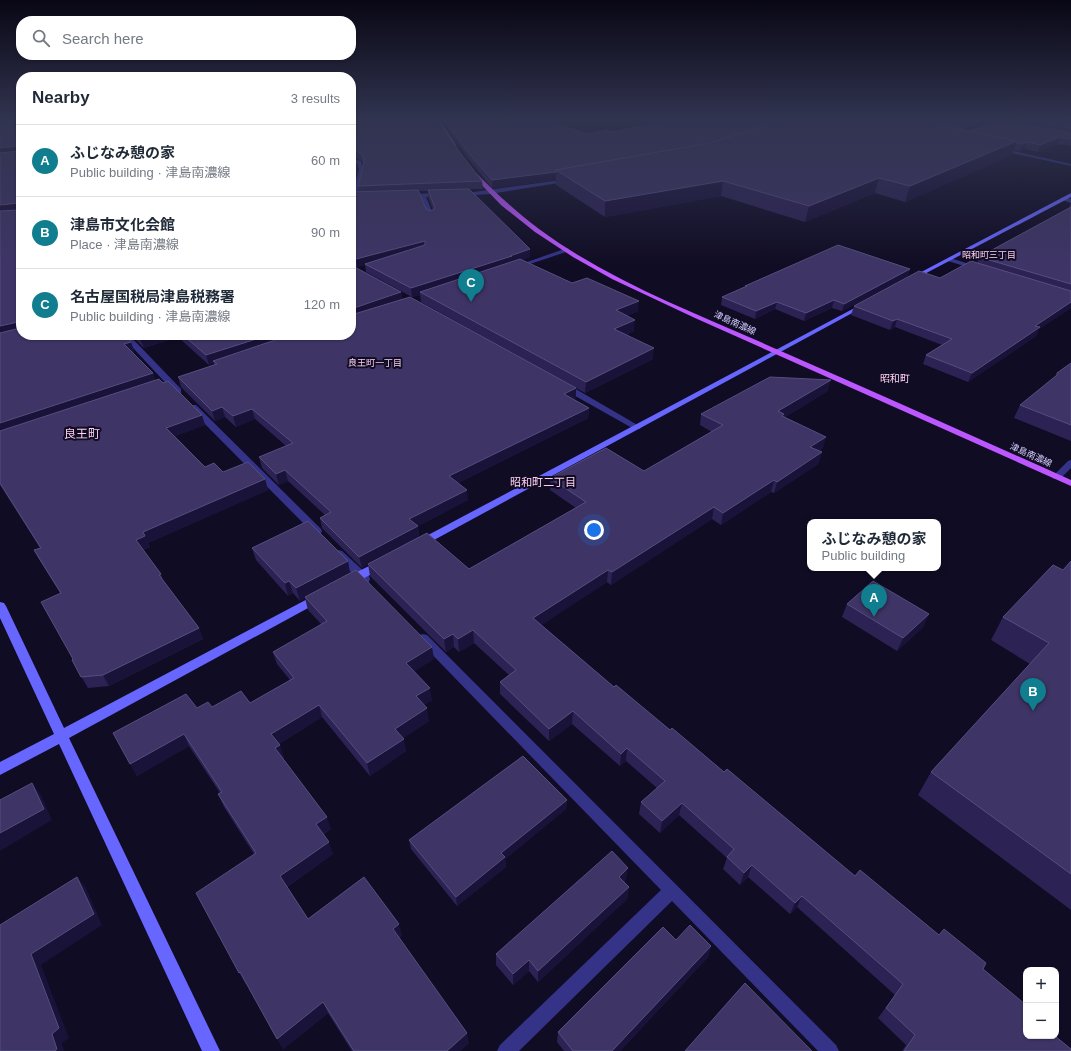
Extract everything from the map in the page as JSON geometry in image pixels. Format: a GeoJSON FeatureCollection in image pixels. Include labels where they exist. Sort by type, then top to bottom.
{"type":"FeatureCollection","features":[{"type":"Feature","properties":{"kind":"main road","name":"津島南濃線"},"geometry":{"type":"LineString","coordinates":[[469,167],[490,192],[526,223],[567,250],[612,276],[655,297],[1071,483]]}},
{"type":"Feature","properties":{"kind":"street"},"geometry":{"type":"LineString","coordinates":[[356,185],[360,167]]}},
{"type":"Feature","properties":{"kind":"street"},"geometry":{"type":"LineString","coordinates":[[452,194],[490,192],[573,180]]}},
{"type":"Feature","properties":{"kind":"street"},"geometry":{"type":"LineString","coordinates":[[399,196],[445,194]]}},
{"type":"Feature","properties":{"kind":"street"},"geometry":{"type":"LineString","coordinates":[[901,284],[926,270],[950,260],[1071,195]]}},
{"type":"Feature","properties":{"kind":"street"},"geometry":{"type":"LineString","coordinates":[[422,196],[431,216]]}},
{"type":"Feature","properties":{"kind":"street"},"geometry":{"type":"LineString","coordinates":[[356,197],[361,197]]}},
{"type":"Feature","properties":{"kind":"street"},"geometry":{"type":"LineString","coordinates":[[1064,199],[1071,200]]}},
{"type":"Feature","properties":{"kind":"street"},"geometry":{"type":"LineString","coordinates":[[508,270],[567,250]]}},
{"type":"Feature","properties":{"kind":"street"},"geometry":{"type":"LineString","coordinates":[[950,260],[988,271]]}},
{"type":"Feature","properties":{"kind":"street"},"geometry":{"type":"LineString","coordinates":[[409,549],[869,302]]}},
{"type":"Feature","properties":{"kind":"street"},"geometry":{"type":"LineString","coordinates":[[130,340],[169,382],[321,536]]}},
{"type":"Feature","properties":{"kind":"street"},"geometry":{"type":"LineString","coordinates":[[554,380],[637,427]]}},
{"type":"Feature","properties":{"kind":"street"},"geometry":{"type":"LineString","coordinates":[[1057,477],[1071,463]]}},
{"type":"Feature","properties":{"kind":"street"},"geometry":{"type":"LineString","coordinates":[[333,547],[372,586]]}},
{"type":"Feature","properties":{"kind":"street"},"geometry":{"type":"LineString","coordinates":[[340,586],[388,560]]}},
{"type":"Feature","properties":{"kind":"street"},"geometry":{"type":"LineString","coordinates":[[0,769],[327,593]]}},
{"type":"Feature","properties":{"kind":"street"},"geometry":{"type":"LineString","coordinates":[[0,606],[211,1051]]}},
{"type":"Feature","properties":{"kind":"street"},"geometry":{"type":"LineString","coordinates":[[411,626],[830,1051]]}},
{"type":"Feature","properties":{"kind":"street"},"geometry":{"type":"LineString","coordinates":[[506,1051],[672,890]]}},
{"type":"Feature","properties":{"kind":"building"},"geometry":{"type":"Polygon","coordinates":[[[0,167],[16,167],[16,203],[0,205],[0,167]]]}},
{"type":"Feature","properties":{"kind":"building"},"geometry":{"type":"Polygon","coordinates":[[[363,167],[471,167],[482,181],[358,186],[363,167]]]}},
{"type":"Feature","properties":{"kind":"building"},"geometry":{"type":"Polygon","coordinates":[[[481,167],[573,167],[556,170],[556,172],[492,180],[481,167]]]}},
{"type":"Feature","properties":{"kind":"building"},"geometry":{"type":"Polygon","coordinates":[[[573,167],[955,167],[910,186],[879,178],[809,206],[723,181],[605,201],[556,170],[573,167]]]}},
{"type":"Feature","properties":{"kind":"building"},"geometry":{"type":"Polygon","coordinates":[[[469,189],[530,249],[411,288],[365,264],[425,245],[425,241],[356,259],[356,192],[418,190],[426,209],[431,211],[435,208],[428,190],[469,189]]]}},
{"type":"Feature","properties":{"kind":"building"},"geometry":{"type":"Polygon","coordinates":[[[1071,207],[1071,284],[979,257],[1071,207]]]}},
{"type":"Feature","properties":{"kind":"building"},"geometry":{"type":"Polygon","coordinates":[[[16,210],[16,322],[0,326],[0,211],[16,210]]]}},
{"type":"Feature","properties":{"kind":"building"},"geometry":{"type":"Polygon","coordinates":[[[838,245],[910,269],[844,304],[834,300],[806,313],[777,302],[756,311],[722,297],[747,286],[745,286],[838,245]]]}},
{"type":"Feature","properties":{"kind":"building"},"geometry":{"type":"Polygon","coordinates":[[[520,259],[572,283],[587,278],[639,301],[616,310],[635,320],[614,329],[654,348],[586,382],[420,292],[520,259]]]}},
{"type":"Feature","properties":{"kind":"building"},"geometry":{"type":"Polygon","coordinates":[[[971,261],[1071,291],[1071,302],[1035,326],[1040,327],[972,373],[926,355],[952,339],[897,319],[893,321],[854,306],[919,271],[940,278],[971,261]]]}},
{"type":"Feature","properties":{"kind":"building"},"geometry":{"type":"Polygon","coordinates":[[[356,268],[401,292],[356,307],[356,268]]]}},
{"type":"Feature","properties":{"kind":"building"},"geometry":{"type":"Polygon","coordinates":[[[410,297],[576,388],[564,394],[589,408],[449,476],[467,490],[409,519],[418,526],[359,557],[320,518],[331,512],[285,470],[276,474],[259,457],[293,443],[252,409],[233,416],[222,407],[212,411],[178,377],[217,364],[213,361],[275,340],[356,340],[356,313],[410,297]]]}},
{"type":"Feature","properties":{"kind":"building"},"geometry":{"type":"Polygon","coordinates":[[[16,329],[16,340],[129,340],[131,342],[124,344],[153,373],[0,423],[0,333],[16,329]]]}},
{"type":"Feature","properties":{"kind":"building"},"geometry":{"type":"Polygon","coordinates":[[[189,340],[253,340],[206,355],[189,340]]]}},
{"type":"Feature","properties":{"kind":"building"},"geometry":{"type":"Polygon","coordinates":[[[1071,363],[1071,425],[1020,405],[1057,375],[1057,373],[1071,363]]]}},
{"type":"Feature","properties":{"kind":"building"},"geometry":{"type":"Polygon","coordinates":[[[770,377],[831,380],[778,411],[784,414],[782,416],[826,437],[810,447],[822,452],[777,482],[774,480],[723,513],[714,507],[612,572],[608,570],[533,618],[614,687],[616,685],[670,730],[672,728],[724,772],[727,769],[855,876],[860,870],[939,935],[944,929],[986,963],[983,969],[1023,1002],[1023,1039],[1059,1039],[1071,1049],[1071,1051],[904,1051],[915,1035],[886,1008],[903,984],[802,896],[795,903],[752,865],[744,873],[727,857],[734,849],[682,803],[662,821],[641,802],[665,781],[627,748],[621,754],[573,711],[549,729],[500,682],[516,670],[473,630],[458,639],[453,634],[444,639],[368,564],[427,533],[469,569],[586,502],[550,478],[606,448],[644,471],[723,425],[701,414],[770,377]]]}},
{"type":"Feature","properties":{"kind":"building"},"geometry":{"type":"Polygon","coordinates":[[[159,379],[163,383],[168,381],[202,415],[166,428],[205,467],[214,463],[223,472],[248,462],[265,479],[143,532],[145,536],[136,540],[161,574],[159,575],[199,628],[103,675],[81,677],[72,660],[73,659],[41,602],[61,593],[34,550],[41,548],[0,483],[0,431],[159,379]]]}},
{"type":"Feature","properties":{"kind":"building"},"geometry":{"type":"Polygon","coordinates":[[[308,521],[348,561],[296,588],[289,581],[285,583],[252,548],[308,521]]]}},
{"type":"Feature","properties":{"kind":"building"},"geometry":{"type":"Polygon","coordinates":[[[1071,561],[1071,874],[931,772],[1049,643],[1003,617],[1053,565],[1063,570],[1071,561]]]}},
{"type":"Feature","properties":{"kind":"building"},"geometry":{"type":"Polygon","coordinates":[[[356,570],[432,647],[406,663],[430,688],[416,696],[427,708],[395,729],[404,739],[367,763],[319,705],[271,734],[280,745],[275,748],[327,817],[316,824],[329,842],[280,876],[308,919],[364,877],[399,924],[393,929],[467,1033],[447,1051],[354,1051],[323,1002],[277,1039],[240,972],[239,973],[196,893],[256,853],[218,794],[222,792],[184,734],[130,764],[113,733],[186,694],[197,708],[208,702],[212,707],[241,691],[250,703],[294,678],[273,652],[327,621],[305,597],[356,570]]]}},
{"type":"Feature","properties":{"kind":"building"},"geometry":{"type":"Polygon","coordinates":[[[873,581],[929,614],[903,638],[847,604],[873,581]]]}},
{"type":"Feature","properties":{"kind":"building"},"geometry":{"type":"Polygon","coordinates":[[[523,756],[567,800],[501,853],[505,857],[456,897],[409,840],[523,756]]]}},
{"type":"Feature","properties":{"kind":"building"},"geometry":{"type":"Polygon","coordinates":[[[32,783],[44,809],[0,833],[0,800],[32,783]]]}},
{"type":"Feature","properties":{"kind":"building"},"geometry":{"type":"Polygon","coordinates":[[[612,851],[628,868],[619,877],[629,887],[538,971],[529,960],[513,974],[496,954],[612,851]]]}},
{"type":"Feature","properties":{"kind":"building"},"geometry":{"type":"Polygon","coordinates":[[[77,877],[94,914],[31,954],[59,1028],[52,1034],[57,1049],[55,1051],[0,1051],[0,925],[77,877]]]}},
{"type":"Feature","properties":{"kind":"building"},"geometry":{"type":"Polygon","coordinates":[[[690,925],[711,946],[612,1051],[573,1051],[558,1032],[663,927],[676,940],[690,925]]]}},
{"type":"Feature","properties":{"kind":"building"},"geometry":{"type":"Polygon","coordinates":[[[745,983],[812,1051],[685,1051],[745,983]]]}},
{"type":"Feature","properties":{"kind":"place","name":"名古屋国税局津島税務署"},"geometry":{"type":"Point","coordinates":[471,302]}},
{"type":"Feature","properties":{"kind":"place","name":"ふじなみ憩の家"},"geometry":{"type":"Point","coordinates":[874,617]}},
{"type":"Feature","properties":{"kind":"place","name":"津島市文化会館"},"geometry":{"type":"Point","coordinates":[1033,711]}},
{"type":"Feature","properties":{"kind":"district","name":"昭和町三丁目"},"geometry":{"type":"Point","coordinates":[989,255]}},
{"type":"Feature","properties":{"kind":"district","name":"良王町一丁目"},"geometry":{"type":"Point","coordinates":[375,363]}},
{"type":"Feature","properties":{"kind":"district","name":"昭和町"},"geometry":{"type":"Point","coordinates":[895,378]}},
{"type":"Feature","properties":{"kind":"district","name":"良王町"},"geometry":{"type":"Point","coordinates":[82,434]}},
{"type":"Feature","properties":{"kind":"district","name":"昭和町二丁目"},"geometry":{"type":"Point","coordinates":[543,482]}}]}
